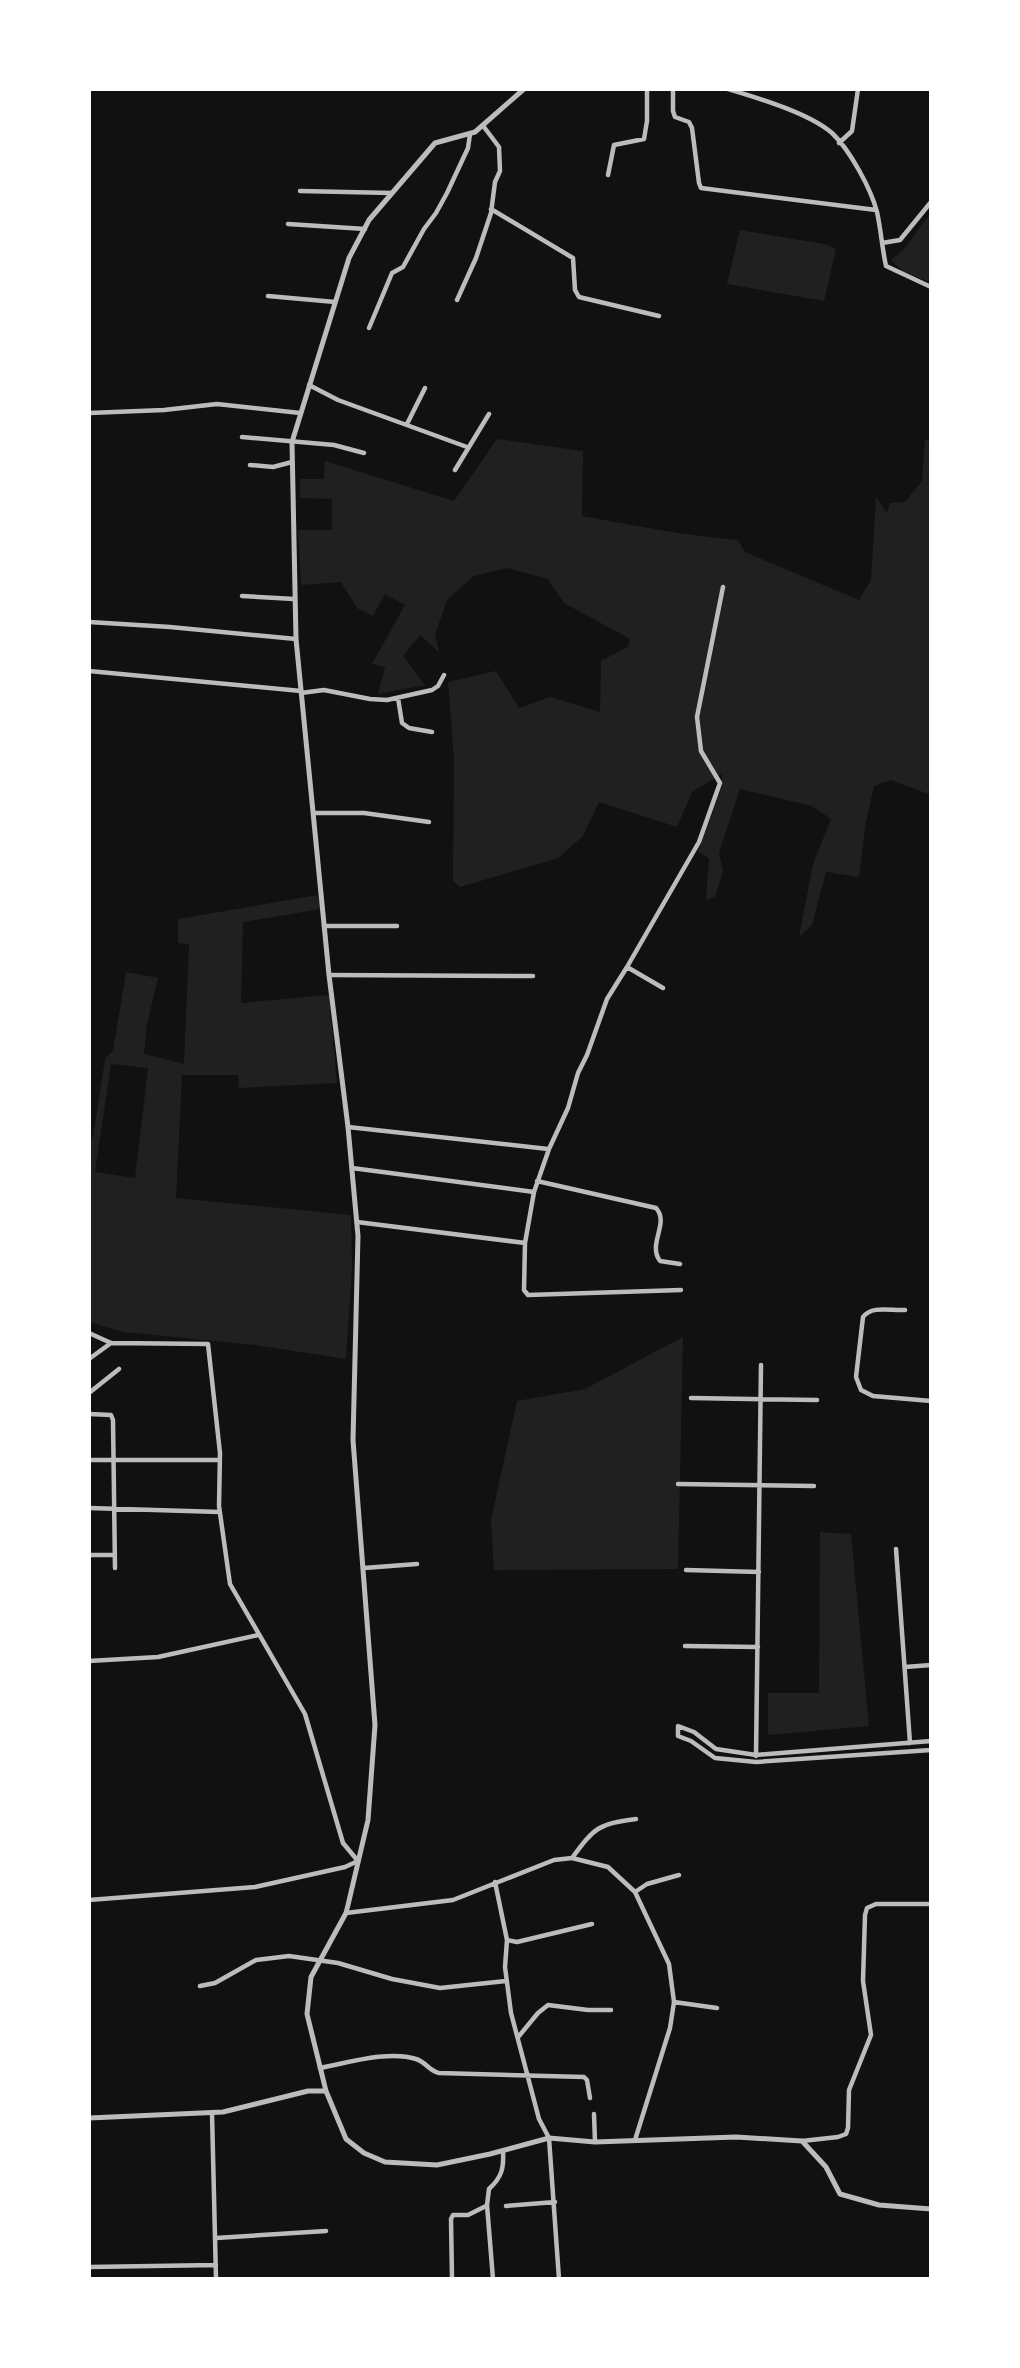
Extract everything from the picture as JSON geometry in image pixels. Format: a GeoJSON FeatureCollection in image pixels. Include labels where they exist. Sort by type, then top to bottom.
{"type":"FeatureCollection","features":[{"type":"Feature","properties":{"kind":"street"},"geometry":{"type":"LineString","coordinates":[[524,89],[484,127],[470,134],[435,143],[365,229],[349,258],[292,442],[296,639],[329,975],[357,1222],[353,1440],[375,1725],[368,1821],[346,1913],[311,1977],[307,2014],[326,2091],[346,2140],[364,2153],[385,2162],[437,2165],[549,2138],[595,2141],[736,2137],[802,2141],[838,2137],[846,2134],[848,2128],[849,2090],[871,2035],[863,1981],[867,1908],[876,1904],[931,1904]]}},
{"type":"Feature","properties":{"kind":"street"},"geometry":{"type":"LineString","coordinates":[[608,175],[614,145],[644,139],[647,89]]}},
{"type":"Feature","properties":{"kind":"street"},"geometry":{"type":"LineString","coordinates":[[673,89],[675,117],[689,122],[692,128],[701,188],[876,210]]}},
{"type":"Feature","properties":{"kind":"street"},"geometry":{"type":"LineString","coordinates":[[729,89],[786,109],[832,133],[860,171],[876,210],[886,265],[931,287]]}},
{"type":"Feature","properties":{"kind":"street"},"geometry":{"type":"LineString","coordinates":[[839,143],[852,131],[858,89]]}},
{"type":"Feature","properties":{"kind":"street"},"geometry":{"type":"LineString","coordinates":[[457,300],[476,258],[491,209],[501,157],[499,147],[484,127]]}},
{"type":"Feature","properties":{"kind":"street"},"geometry":{"type":"LineString","coordinates":[[369,328],[392,273],[403,267],[447,193],[468,148],[470,134]]}},
{"type":"Feature","properties":{"kind":"street"},"geometry":{"type":"LineString","coordinates":[[300,191],[392,193]]}},
{"type":"Feature","properties":{"kind":"street"},"geometry":{"type":"LineString","coordinates":[[882,243],[901,240],[931,202]]}},
{"type":"Feature","properties":{"kind":"street"},"geometry":{"type":"LineString","coordinates":[[491,209],[573,258],[575,290],[579,298],[659,316]]}},
{"type":"Feature","properties":{"kind":"street"},"geometry":{"type":"LineString","coordinates":[[288,224],[365,229]]}},
{"type":"Feature","properties":{"kind":"street"},"geometry":{"type":"LineString","coordinates":[[268,296],[335,302]]}},
{"type":"Feature","properties":{"kind":"street"},"geometry":{"type":"LineString","coordinates":[[309,385],[338,400],[467,447]]}},
{"type":"Feature","properties":{"kind":"street"},"geometry":{"type":"LineString","coordinates":[[407,424],[425,388]]}},
{"type":"Feature","properties":{"kind":"street"},"geometry":{"type":"LineString","coordinates":[[89,413],[164,410],[217,404],[300,413]]}},
{"type":"Feature","properties":{"kind":"street"},"geometry":{"type":"LineString","coordinates":[[455,470],[489,414]]}},
{"type":"Feature","properties":{"kind":"street"},"geometry":{"type":"LineString","coordinates":[[242,437],[334,445],[363,453]]}},
{"type":"Feature","properties":{"kind":"street"},"geometry":{"type":"LineString","coordinates":[[250,466],[273,467],[292,462]]}},
{"type":"Feature","properties":{"kind":"street"},"geometry":{"type":"LineString","coordinates":[[681,1290],[528,1296],[524,1290],[525,1243],[537,1181],[568,1108],[578,1073],[607,999],[699,842],[717,796],[720,783],[701,751],[697,717],[723,587]]}},
{"type":"Feature","properties":{"kind":"street"},"geometry":{"type":"LineString","coordinates":[[242,596],[294,598]]}},
{"type":"Feature","properties":{"kind":"street"},"geometry":{"type":"LineString","coordinates":[[89,622],[296,639]]}},
{"type":"Feature","properties":{"kind":"street"},"geometry":{"type":"LineString","coordinates":[[89,671],[301,692],[324,690],[370,699],[398,698],[425,692],[438,687],[444,675]]}},
{"type":"Feature","properties":{"kind":"street"},"geometry":{"type":"LineString","coordinates":[[398,698],[402,723],[409,728],[432,733]]}},
{"type":"Feature","properties":{"kind":"street"},"geometry":{"type":"LineString","coordinates":[[314,813],[364,813],[429,822]]}},
{"type":"Feature","properties":{"kind":"street"},"geometry":{"type":"LineString","coordinates":[[324,926],[397,926]]}},
{"type":"Feature","properties":{"kind":"street"},"geometry":{"type":"LineString","coordinates":[[628,967],[663,988]]}},
{"type":"Feature","properties":{"kind":"street"},"geometry":{"type":"LineString","coordinates":[[329,975],[533,976]]}},
{"type":"Feature","properties":{"kind":"street"},"geometry":{"type":"LineString","coordinates":[[348,1127],[549,1149]]}},
{"type":"Feature","properties":{"kind":"street"},"geometry":{"type":"LineString","coordinates":[[352,1168],[534,1192]]}},
{"type":"Feature","properties":{"kind":"street"},"geometry":{"type":"LineString","coordinates":[[537,1181],[656,1208],[660,1217],[656,1256],[660,1261],[680,1264]]}},
{"type":"Feature","properties":{"kind":"street"},"geometry":{"type":"LineString","coordinates":[[357,1222],[525,1243]]}},
{"type":"Feature","properties":{"kind":"street"},"geometry":{"type":"LineString","coordinates":[[905,1310],[866,1312],[863,1317],[856,1377],[861,1391],[873,1396],[931,1401]]}},
{"type":"Feature","properties":{"kind":"street"},"geometry":{"type":"LineString","coordinates":[[89,1333],[111,1343],[208,1344],[220,1460],[220,1512],[229,1584],[305,1714],[344,1843],[359,1861]]}},
{"type":"Feature","properties":{"kind":"street"},"geometry":{"type":"LineString","coordinates":[[89,1359],[111,1343]]}},
{"type":"Feature","properties":{"kind":"street"},"geometry":{"type":"LineString","coordinates":[[756,1762],[761,1365]]}},
{"type":"Feature","properties":{"kind":"street"},"geometry":{"type":"LineString","coordinates":[[89,1393],[119,1369]]}},
{"type":"Feature","properties":{"kind":"street"},"geometry":{"type":"LineString","coordinates":[[691,1398],[817,1400]]}},
{"type":"Feature","properties":{"kind":"street"},"geometry":{"type":"LineString","coordinates":[[89,1414],[111,1415],[114,1426],[115,1568]]}},
{"type":"Feature","properties":{"kind":"street"},"geometry":{"type":"LineString","coordinates":[[89,1460],[220,1460]]}},
{"type":"Feature","properties":{"kind":"street"},"geometry":{"type":"LineString","coordinates":[[678,1484],[814,1486]]}},
{"type":"Feature","properties":{"kind":"street"},"geometry":{"type":"LineString","coordinates":[[89,1508],[220,1512]]}},
{"type":"Feature","properties":{"kind":"street"},"geometry":{"type":"LineString","coordinates":[[896,1549],[910,1743]]}},
{"type":"Feature","properties":{"kind":"street"},"geometry":{"type":"LineString","coordinates":[[89,1555],[115,1555]]}},
{"type":"Feature","properties":{"kind":"street"},"geometry":{"type":"LineString","coordinates":[[364,1568],[417,1564]]}},
{"type":"Feature","properties":{"kind":"street"},"geometry":{"type":"LineString","coordinates":[[686,1570],[759,1572]]}},
{"type":"Feature","properties":{"kind":"street"},"geometry":{"type":"LineString","coordinates":[[89,1661],[158,1657],[258,1635]]}},
{"type":"Feature","properties":{"kind":"street"},"geometry":{"type":"LineString","coordinates":[[685,1646],[758,1647]]}},
{"type":"Feature","properties":{"kind":"street"},"geometry":{"type":"LineString","coordinates":[[905,1667],[931,1665]]}},
{"type":"Feature","properties":{"kind":"street"},"geometry":{"type":"LineString","coordinates":[[931,1741],[756,1755],[716,1749],[694,1732],[678,1726],[678,1736],[691,1741],[715,1758],[756,1762],[931,1750]]}},
{"type":"Feature","properties":{"kind":"street"},"geometry":{"type":"LineString","coordinates":[[572,1858],[599,1827],[636,1819]]}},
{"type":"Feature","properties":{"kind":"street"},"geometry":{"type":"LineString","coordinates":[[346,1913],[453,1900],[554,1860],[572,1858],[608,1867],[635,1892],[669,1964],[674,2002],[670,2028],[635,2140]]}},
{"type":"Feature","properties":{"kind":"street"},"geometry":{"type":"LineString","coordinates":[[89,1900],[255,1887],[345,1867],[359,1861]]}},
{"type":"Feature","properties":{"kind":"street"},"geometry":{"type":"LineString","coordinates":[[635,1892],[647,1884],[679,1875]]}},
{"type":"Feature","properties":{"kind":"street"},"geometry":{"type":"LineString","coordinates":[[495,1882],[507,1940],[505,1967],[511,2012],[539,2119],[549,2138],[559,2279]]}},
{"type":"Feature","properties":{"kind":"street"},"geometry":{"type":"LineString","coordinates":[[507,1940],[517,1942],[592,1924]]}},
{"type":"Feature","properties":{"kind":"street"},"geometry":{"type":"LineString","coordinates":[[200,1986],[215,1983],[256,1959],[289,1956],[321,1959],[392,1979],[440,1988],[506,1981]]}},
{"type":"Feature","properties":{"kind":"street"},"geometry":{"type":"LineString","coordinates":[[674,2002],[717,2008]]}},
{"type":"Feature","properties":{"kind":"street"},"geometry":{"type":"LineString","coordinates":[[519,2037],[548,2005],[611,2010]]}},
{"type":"Feature","properties":{"kind":"street"},"geometry":{"type":"LineString","coordinates":[[320,2068],[366,2059],[405,2056],[418,2059],[433,2072],[439,2073],[584,2077],[590,2098]]}},
{"type":"Feature","properties":{"kind":"street"},"geometry":{"type":"LineString","coordinates":[[89,2118],[212,2113],[308,2091],[326,2091]]}},
{"type":"Feature","properties":{"kind":"street"},"geometry":{"type":"LineString","coordinates":[[212,2113],[216,2279]]}},
{"type":"Feature","properties":{"kind":"street"},"geometry":{"type":"LineString","coordinates":[[594,2114],[595,2141]]}},
{"type":"Feature","properties":{"kind":"street"},"geometry":{"type":"LineString","coordinates":[[802,2141],[826,2167],[839,2194],[879,2205],[931,2209]]}},
{"type":"Feature","properties":{"kind":"street"},"geometry":{"type":"LineString","coordinates":[[493,2279],[487,2205],[489,2189],[500,2179],[504,2166],[503,2151]]}},
{"type":"Feature","properties":{"kind":"street"},"geometry":{"type":"LineString","coordinates":[[506,2206],[555,2202]]}},
{"type":"Feature","properties":{"kind":"street"},"geometry":{"type":"LineString","coordinates":[[452,2279],[451,2219],[453,2216],[468,2215],[487,2205]]}},
{"type":"Feature","properties":{"kind":"street"},"geometry":{"type":"LineString","coordinates":[[216,2238],[326,2231]]}},
{"type":"Feature","properties":{"kind":"street"},"geometry":{"type":"LineString","coordinates":[[89,2267],[216,2265]]}},
{"type":"Feature","properties":{"kind":"shaded area"},"geometry":{"type":"Polygon","coordinates":[[[931,213],[931,283],[903,271],[891,260],[903,250],[931,213]]]}},
{"type":"Feature","properties":{"kind":"shaded area"},"geometry":{"type":"Polygon","coordinates":[[[740,230],[824,244],[836,249],[824,301],[727,284],[740,230]]]}},
{"type":"Feature","properties":{"kind":"shaded area"},"geometry":{"type":"Polygon","coordinates":[[[497,439],[583,451],[582,516],[738,540],[745,552],[859,600],[871,580],[876,497],[887,513],[890,503],[905,502],[922,481],[925,439],[931,441],[931,795],[891,780],[874,786],[865,827],[859,877],[826,872],[812,925],[799,937],[813,864],[831,819],[812,806],[740,789],[719,853],[723,871],[715,897],[706,900],[709,858],[698,852],[722,787],[722,774],[692,792],[677,827],[599,802],[583,836],[558,858],[460,887],[453,881],[454,759],[448,682],[496,671],[519,708],[550,697],[600,712],[601,661],[628,647],[630,639],[564,603],[548,579],[507,568],[474,576],[447,600],[435,635],[439,652],[420,635],[403,656],[425,685],[378,694],[385,667],[372,664],[405,605],[385,594],[373,616],[357,608],[341,582],[301,585],[298,530],[332,530],[332,499],[300,498],[300,479],[324,479],[325,461],[454,501],[497,439]]]}},
{"type":"Feature","properties":{"kind":"shaded area"},"geometry":{"type":"Polygon","coordinates":[[[318,895],[320,909],[243,922],[241,1003],[329,995],[337,1083],[239,1088],[238,1075],[182,1075],[176,1198],[351,1215],[352,1267],[346,1359],[255,1345],[123,1332],[89,1322],[89,1137],[93,1137],[105,1059],[113,1051],[126,972],[158,978],[147,1024],[144,1054],[184,1064],[189,945],[178,943],[178,919],[318,895]],[[111,1064],[95,1172],[135,1178],[148,1068],[111,1064]]]}},
{"type":"Feature","properties":{"kind":"shaded area"},"geometry":{"type":"Polygon","coordinates":[[[683,1337],[678,1569],[494,1570],[491,1520],[517,1401],[585,1389],[683,1337]]]}},
{"type":"Feature","properties":{"kind":"shaded area"},"geometry":{"type":"Polygon","coordinates":[[[820,1532],[851,1534],[869,1726],[768,1735],[768,1693],[819,1693],[820,1532]]]}}]}
